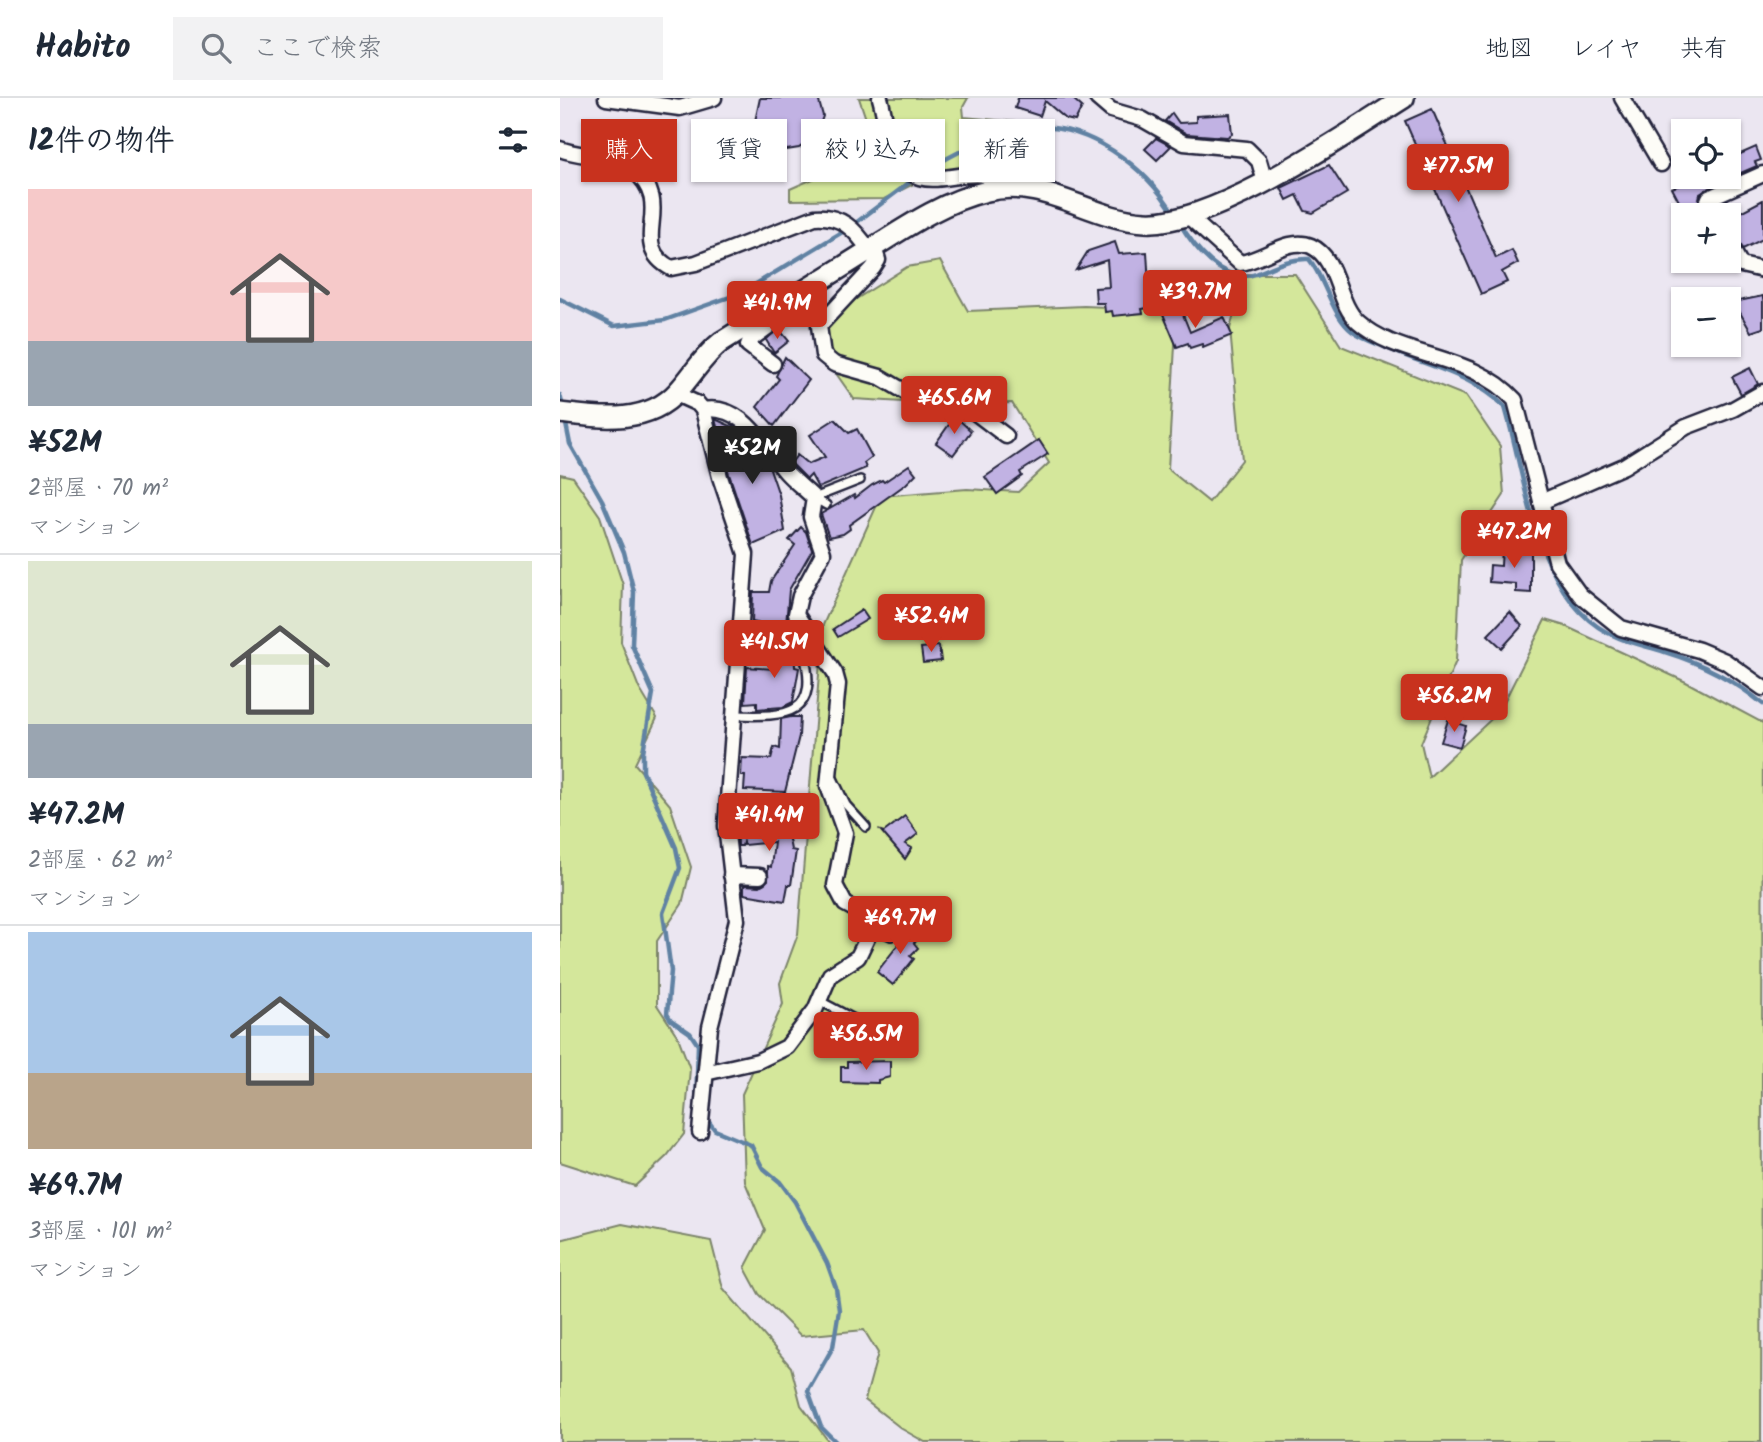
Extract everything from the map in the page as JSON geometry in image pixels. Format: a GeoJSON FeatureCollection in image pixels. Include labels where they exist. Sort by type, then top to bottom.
{"type":"FeatureCollection","features":[{"type":"Feature","properties":{"kind":"street"},"geometry":{"type":"LineString","coordinates":[[606,98],[680,108],[714,98]]}},
{"type":"Feature","properties":{"kind":"street"},"geometry":{"type":"LineString","coordinates":[[880,98],[894,153],[910,172],[932,181],[963,175],[986,175],[1005,188]]}},
{"type":"Feature","properties":{"kind":"street"},"geometry":{"type":"LineString","coordinates":[[1097,98],[1111,110],[1142,119],[1184,143],[1247,149],[1259,161],[1265,182]]}},
{"type":"Feature","properties":{"kind":"street"},"geometry":{"type":"LineString","coordinates":[[563,413],[603,418],[635,415],[663,404],[676,394],[708,352],[938,208],[986,191],[1005,188],[1044,191],[1103,214],[1143,222],[1177,218],[1265,182],[1404,98]]}},
{"type":"Feature","properties":{"kind":"street"},"geometry":{"type":"LineString","coordinates":[[1622,98],[1661,164]]}},
{"type":"Feature","properties":{"kind":"street"},"geometry":{"type":"LineString","coordinates":[[560,149],[621,164],[646,184],[653,195],[655,206],[649,242],[657,257],[671,268],[696,263],[815,217],[831,216],[842,221],[872,248],[878,260],[819,326],[823,355],[834,364],[880,377],[909,394],[956,404],[973,411],[1006,436]]}},
{"type":"Feature","properties":{"kind":"street"},"geometry":{"type":"LineString","coordinates":[[1707,203],[1709,198],[1763,174]]}},
{"type":"Feature","properties":{"kind":"street"},"geometry":{"type":"LineString","coordinates":[[1177,218],[1240,263],[1254,262],[1299,243],[1312,246],[1325,257],[1346,306],[1357,321],[1376,334],[1499,383],[1515,400],[1550,538],[1563,575],[1600,615],[1620,628],[1699,650],[1725,661],[1763,688]]}},
{"type":"Feature","properties":{"kind":"street"},"geometry":{"type":"LineString","coordinates":[[1741,265],[1763,270]]}},
{"type":"Feature","properties":{"kind":"street"},"geometry":{"type":"LineString","coordinates":[[765,315],[769,326],[750,340],[748,345],[773,364]]}},
{"type":"Feature","properties":{"kind":"street"},"geometry":{"type":"LineString","coordinates":[[1541,502],[1624,466],[1686,427],[1733,409],[1763,392]]}},
{"type":"Feature","properties":{"kind":"street"},"geometry":{"type":"LineString","coordinates":[[676,394],[698,404],[703,410],[746,554],[726,826],[737,920],[710,1027],[700,1132]]}},
{"type":"Feature","properties":{"kind":"street"},"geometry":{"type":"LineString","coordinates":[[703,410],[720,409],[741,419],[784,470],[820,501],[810,517],[824,553],[800,596],[796,614],[837,678],[828,786],[845,833],[836,879],[837,892],[849,908],[871,920],[876,929],[870,932],[859,957],[830,975],[819,1001],[787,1047],[758,1061],[705,1073]]}},
{"type":"Feature","properties":{"kind":"street"},"geometry":{"type":"LineString","coordinates":[[1489,536],[1534,541],[1550,538]]}},
{"type":"Feature","properties":{"kind":"street"},"geometry":{"type":"LineString","coordinates":[[731,875],[761,876]]}},
{"type":"Feature","properties":{"kind":"lane"},"geometry":{"type":"LineString","coordinates":[[820,501],[860,480]]}},
{"type":"Feature","properties":{"kind":"lane"},"geometry":{"type":"LineString","coordinates":[[734,715],[782,715],[798,710],[809,673],[795,629],[796,614]]}},
{"type":"Feature","properties":{"kind":"lane"},"geometry":{"type":"LineString","coordinates":[[831,767],[846,805],[866,827]]}},
{"type":"Feature","properties":{"kind":"lane"},"geometry":{"type":"LineString","coordinates":[[876,929],[891,936]]}},
{"type":"Feature","properties":{"kind":"lane"},"geometry":{"type":"LineString","coordinates":[[819,1001],[856,1020],[896,1033],[903,1045]]}},
{"type":"Feature","properties":{"kind":"green space"},"geometry":{"type":"Polygon","coordinates":[[[859,98],[968,98],[963,107],[964,117],[985,119],[959,119],[959,173],[945,174],[945,119],[866,119],[859,98]]]}},
{"type":"Feature","properties":{"kind":"green space"},"geometry":{"type":"Polygon","coordinates":[[[806,182],[917,182],[884,199],[790,200],[790,189],[806,182]]]}},
{"type":"Feature","properties":{"kind":"green space"},"geometry":{"type":"Polygon","coordinates":[[[940,261],[968,311],[1084,306],[1177,310],[1168,469],[1209,502],[1242,460],[1230,329],[1244,274],[1295,274],[1341,346],[1466,396],[1500,446],[1504,495],[1461,560],[1456,661],[1421,743],[1429,777],[1499,712],[1545,620],[1565,626],[1686,682],[1763,723],[1761,1442],[925,1442],[902,1429],[865,1400],[878,1353],[864,1330],[801,1336],[759,1294],[745,1268],[765,1230],[745,1182],[742,1094],[783,1004],[780,983],[798,934],[823,625],[881,496],[967,489],[1018,492],[1049,463],[1012,403],[953,405],[854,399],[823,355],[823,320],[907,267],[940,261]]]}},
{"type":"Feature","properties":{"kind":"green space"},"geometry":{"type":"Polygon","coordinates":[[[560,474],[573,477],[600,516],[623,585],[621,642],[639,688],[657,718],[635,764],[670,805],[691,867],[682,904],[657,941],[657,1005],[678,1037],[690,1069],[684,1134],[667,1156],[635,1186],[560,1162],[560,474]]]}},
{"type":"Feature","properties":{"kind":"green space"},"geometry":{"type":"Polygon","coordinates":[[[622,1224],[711,1241],[723,1288],[791,1367],[801,1405],[829,1442],[560,1442],[560,1240],[622,1224]]]}},
{"type":"Feature","properties":{"kind":"building"},"geometry":{"type":"Polygon","coordinates":[[[760,98],[818,98],[823,116],[822,119],[801,119],[801,147],[787,150],[787,119],[755,119],[760,98]]]}},
{"type":"Feature","properties":{"kind":"building"},"geometry":{"type":"Polygon","coordinates":[[[1018,98],[1072,98],[1082,107],[1075,121],[1066,119],[1045,101],[1040,116],[1015,108],[1018,98]]]}},
{"type":"Feature","properties":{"kind":"building"},"geometry":{"type":"Polygon","coordinates":[[[1432,109],[1496,258],[1512,250],[1518,263],[1502,272],[1507,282],[1481,294],[1405,121],[1432,109]]]}},
{"type":"Feature","properties":{"kind":"building"},"geometry":{"type":"Polygon","coordinates":[[[1172,113],[1179,123],[1196,122],[1196,116],[1230,114],[1232,134],[1227,137],[1187,134],[1165,121],[1172,113]]]}},
{"type":"Feature","properties":{"kind":"building"},"geometry":{"type":"Polygon","coordinates":[[[1156,138],[1171,146],[1157,160],[1145,149],[1156,138]]]}},
{"type":"Feature","properties":{"kind":"building"},"geometry":{"type":"Polygon","coordinates":[[[1756,147],[1761,160],[1755,162],[1757,166],[1741,173],[1741,154],[1756,147]]]}},
{"type":"Feature","properties":{"kind":"building"},"geometry":{"type":"Polygon","coordinates":[[[1329,165],[1347,193],[1313,213],[1305,211],[1297,195],[1287,200],[1281,188],[1329,165]]]}},
{"type":"Feature","properties":{"kind":"building"},"geometry":{"type":"Polygon","coordinates":[[[1673,189],[1709,189],[1700,194],[1698,203],[1680,203],[1673,189]]]}},
{"type":"Feature","properties":{"kind":"building"},"geometry":{"type":"Polygon","coordinates":[[[1763,200],[1763,239],[1743,249],[1741,212],[1763,200]]]}},
{"type":"Feature","properties":{"kind":"building"},"geometry":{"type":"Polygon","coordinates":[[[1115,242],[1119,254],[1147,252],[1149,285],[1158,284],[1162,305],[1142,309],[1143,313],[1113,316],[1112,311],[1105,312],[1104,303],[1096,303],[1095,288],[1109,287],[1107,260],[1076,270],[1088,251],[1115,242]]]}},
{"type":"Feature","properties":{"kind":"building"},"geometry":{"type":"Polygon","coordinates":[[[1763,296],[1763,328],[1751,332],[1741,314],[1741,301],[1763,296]]]}},
{"type":"Feature","properties":{"kind":"building"},"geometry":{"type":"Polygon","coordinates":[[[1180,307],[1190,332],[1224,317],[1232,335],[1203,347],[1202,344],[1190,348],[1188,343],[1177,347],[1163,314],[1180,307]]]}},
{"type":"Feature","properties":{"kind":"building"},"geometry":{"type":"Polygon","coordinates":[[[778,328],[789,341],[774,353],[766,340],[778,328]]]}},
{"type":"Feature","properties":{"kind":"building"},"geometry":{"type":"Polygon","coordinates":[[[785,357],[809,380],[774,426],[757,407],[779,379],[776,376],[785,357]]]}},
{"type":"Feature","properties":{"kind":"building"},"geometry":{"type":"Polygon","coordinates":[[[1750,368],[1758,384],[1741,394],[1732,377],[1750,368]]]}},
{"type":"Feature","properties":{"kind":"building"},"geometry":{"type":"Polygon","coordinates":[[[955,416],[971,431],[953,455],[936,443],[955,416]]]}},
{"type":"Feature","properties":{"kind":"building"},"geometry":{"type":"Polygon","coordinates":[[[715,419],[735,428],[740,442],[747,439],[769,466],[779,495],[785,531],[753,545],[729,474],[715,419]]]}},
{"type":"Feature","properties":{"kind":"building"},"geometry":{"type":"Polygon","coordinates":[[[835,419],[849,433],[857,429],[872,457],[864,463],[866,468],[818,488],[811,475],[807,479],[791,463],[797,455],[808,464],[825,457],[810,435],[835,419]]]}},
{"type":"Feature","properties":{"kind":"building"},"geometry":{"type":"Polygon","coordinates":[[[1039,440],[1048,454],[1020,472],[1022,476],[997,494],[985,477],[1039,440]]]}},
{"type":"Feature","properties":{"kind":"building"},"geometry":{"type":"Polygon","coordinates":[[[909,465],[916,474],[906,484],[849,525],[850,529],[843,534],[829,537],[821,514],[854,495],[855,498],[872,485],[882,480],[884,482],[909,465]]]}},
{"type":"Feature","properties":{"kind":"building"},"geometry":{"type":"Polygon","coordinates":[[[801,527],[806,532],[812,550],[789,590],[785,636],[775,635],[775,631],[766,625],[752,622],[753,592],[769,592],[771,581],[795,545],[789,540],[801,527]]]}},
{"type":"Feature","properties":{"kind":"building"},"geometry":{"type":"Polygon","coordinates":[[[1502,547],[1531,552],[1531,593],[1516,592],[1516,584],[1489,582],[1490,565],[1501,566],[1502,547]]]}},
{"type":"Feature","properties":{"kind":"building"},"geometry":{"type":"Polygon","coordinates":[[[862,610],[868,619],[838,637],[833,629],[862,610]]]}},
{"type":"Feature","properties":{"kind":"building"},"geometry":{"type":"Polygon","coordinates":[[[1510,612],[1522,626],[1502,648],[1488,635],[1510,612]]]}},
{"type":"Feature","properties":{"kind":"building"},"geometry":{"type":"Polygon","coordinates":[[[780,637],[791,637],[794,642],[795,667],[799,668],[793,702],[783,707],[757,709],[757,702],[745,703],[747,667],[773,669],[774,663],[780,664],[780,637]]]}},
{"type":"Feature","properties":{"kind":"building"},"geometry":{"type":"Polygon","coordinates":[[[939,646],[941,661],[923,663],[921,648],[939,646]]]}},
{"type":"Feature","properties":{"kind":"building"},"geometry":{"type":"Polygon","coordinates":[[[800,717],[799,736],[785,792],[744,790],[745,776],[741,776],[742,758],[771,759],[774,747],[780,749],[781,719],[800,717]]]}},
{"type":"Feature","properties":{"kind":"building"},"geometry":{"type":"Polygon","coordinates":[[[1448,720],[1466,726],[1460,747],[1441,742],[1448,720]]]}},
{"type":"Feature","properties":{"kind":"building"},"geometry":{"type":"Polygon","coordinates":[[[737,807],[744,808],[743,821],[784,813],[791,850],[796,851],[791,885],[788,885],[785,901],[744,894],[744,885],[760,886],[768,880],[768,866],[771,867],[774,842],[744,845],[743,842],[742,846],[738,846],[737,807]]]}},
{"type":"Feature","properties":{"kind":"building"},"geometry":{"type":"Polygon","coordinates":[[[905,816],[918,834],[905,844],[912,848],[905,859],[881,831],[884,832],[905,816]]]}},
{"type":"Feature","properties":{"kind":"building"},"geometry":{"type":"Polygon","coordinates":[[[907,924],[920,938],[914,943],[918,948],[910,956],[914,959],[893,985],[877,972],[901,941],[896,934],[907,924]]]}},
{"type":"Feature","properties":{"kind":"building"},"geometry":{"type":"Polygon","coordinates":[[[890,1061],[890,1077],[878,1080],[878,1083],[841,1082],[841,1067],[847,1067],[847,1062],[890,1061]]]}},
{"type":"Feature","properties":{"kind":"waterway"},"geometry":{"type":"LineString","coordinates":[[945,159],[988,139],[1016,130],[1050,128],[1072,132],[1093,140],[1131,164],[1148,180],[1174,214]]}},
{"type":"Feature","properties":{"kind":"waterway"},"geometry":{"type":"LineString","coordinates":[[560,299],[614,326],[665,320],[741,293],[849,228],[910,182]]}},
{"type":"Feature","properties":{"kind":"waterway"},"geometry":{"type":"LineString","coordinates":[[1179,222],[1210,262],[1232,274],[1256,274],[1288,261],[1309,259],[1339,316],[1353,332],[1462,378],[1492,395],[1505,407],[1539,538],[1552,570],[1569,599],[1591,622],[1619,638],[1704,667],[1741,687],[1763,704]]}},
{"type":"Feature","properties":{"kind":"waterway"},"geometry":{"type":"LineString","coordinates":[[560,395],[563,407]]}},
{"type":"Feature","properties":{"kind":"waterway"},"geometry":{"type":"LineString","coordinates":[[565,419],[570,444],[602,500],[624,552],[634,592],[632,645],[653,693],[643,752],[643,772],[676,848],[680,868],[663,913],[671,971],[667,1014],[690,1033],[698,1045],[696,1104],[699,1108]]}},
{"type":"Feature","properties":{"kind":"waterway"},"geometry":{"type":"LineString","coordinates":[[706,1118],[715,1130],[751,1145],[762,1167],[780,1182],[795,1202],[827,1263],[836,1288],[839,1310],[833,1347],[808,1391],[821,1427],[836,1442]]}}]}
